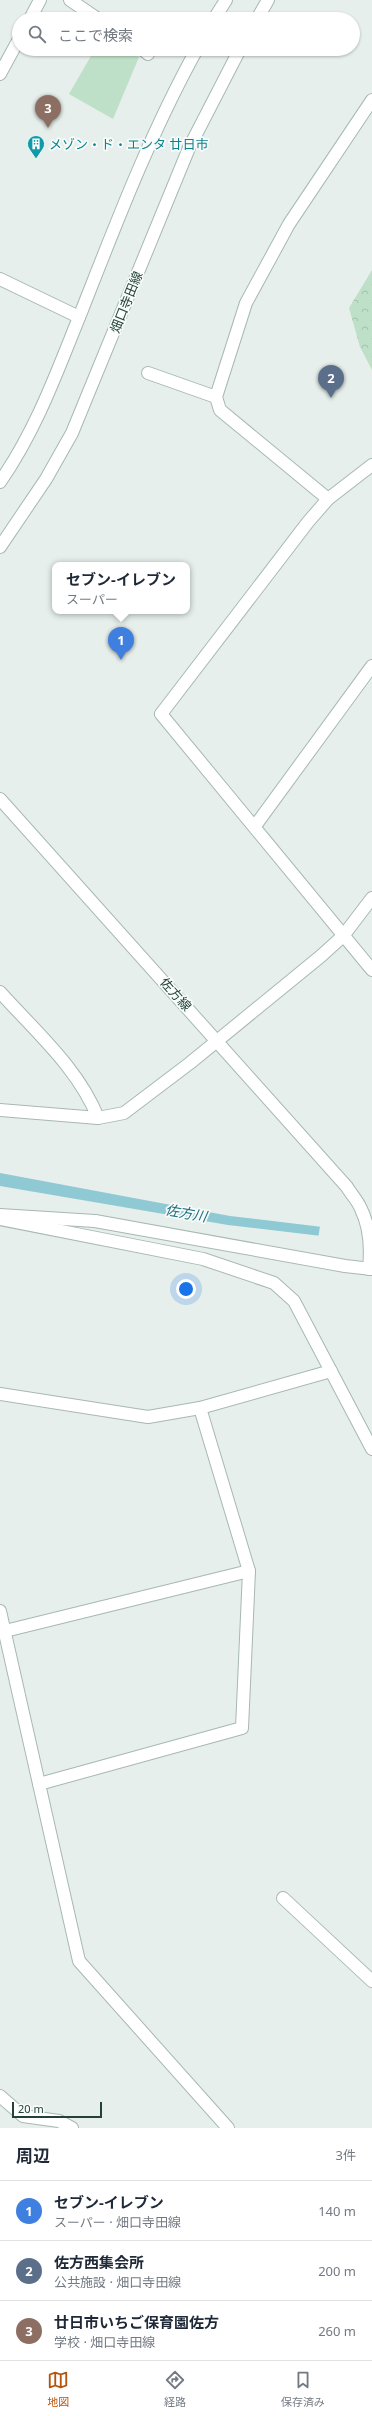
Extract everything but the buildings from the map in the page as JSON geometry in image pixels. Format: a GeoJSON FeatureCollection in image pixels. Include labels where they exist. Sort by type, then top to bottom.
{"type":"FeatureCollection","features":[{"type":"Feature","properties":{"kind":"street"},"geometry":{"type":"LineString","coordinates":[[34,12],[40,0]]}},
{"type":"Feature","properties":{"kind":"street"},"geometry":{"type":"LineString","coordinates":[[70,0],[88,12]]}},
{"type":"Feature","properties":{"kind":"street"},"geometry":{"type":"LineString","coordinates":[[218,12],[226,0]]}},
{"type":"Feature","properties":{"kind":"street"},"geometry":{"type":"LineString","coordinates":[[261,12],[268,0]]}},
{"type":"Feature","properties":{"kind":"street"},"geometry":{"type":"LineString","coordinates":[[0,74],[12,52]]}},
{"type":"Feature","properties":{"kind":"street"},"geometry":{"type":"LineString","coordinates":[[0,482],[32,430],[155,132],[193,56]]}},
{"type":"Feature","properties":{"kind":"street","name":"畑口寺田線"},"geometry":{"type":"LineString","coordinates":[[0,547],[46,479],[72,433],[189,148],[236,56]]}},
{"type":"Feature","properties":{"kind":"street"},"geometry":{"type":"LineString","coordinates":[[328,498],[220,410],[216,397],[246,304],[289,224],[372,100]]}},
{"type":"Feature","properties":{"kind":"street"},"geometry":{"type":"LineString","coordinates":[[0,279],[79,317]]}},
{"type":"Feature","properties":{"kind":"street"},"geometry":{"type":"LineString","coordinates":[[148,373],[216,397]]}},
{"type":"Feature","properties":{"kind":"street"},"geometry":{"type":"LineString","coordinates":[[372,465],[328,498],[161,714],[255,826],[372,970]]}},
{"type":"Feature","properties":{"kind":"street"},"geometry":{"type":"LineString","coordinates":[[255,826],[372,666]]}},
{"type":"Feature","properties":{"kind":"street","name":"佐方線"},"geometry":{"type":"LineString","coordinates":[[0,799],[367,1210],[365,1222],[369,1235],[370,1266]]}},
{"type":"Feature","properties":{"kind":"street"},"geometry":{"type":"LineString","coordinates":[[0,1110],[98,1118],[124,1113],[321,956],[343,936],[372,898]]}},
{"type":"Feature","properties":{"kind":"street"},"geometry":{"type":"LineString","coordinates":[[0,992],[73,1073],[92,1102],[98,1118]]}},
{"type":"Feature","properties":{"kind":"street"},"geometry":{"type":"LineString","coordinates":[[0,1214],[95,1221],[370,1266]]}},
{"type":"Feature","properties":{"kind":"street"},"geometry":{"type":"LineString","coordinates":[[0,1219],[203,1259],[274,1283],[294,1301],[372,1449]]}},
{"type":"Feature","properties":{"kind":"street"},"geometry":{"type":"LineString","coordinates":[[0,1394],[148,1417],[200,1408],[331,1371]]}},
{"type":"Feature","properties":{"kind":"street"},"geometry":{"type":"LineString","coordinates":[[39,1784],[242,1728],[249,1571],[200,1408]]}},
{"type":"Feature","properties":{"kind":"street"},"geometry":{"type":"LineString","coordinates":[[4,1631],[249,1571]]}},
{"type":"Feature","properties":{"kind":"street"},"geometry":{"type":"LineString","coordinates":[[0,1611],[79,1961],[228,2128]]}},
{"type":"Feature","properties":{"kind":"street"},"geometry":{"type":"LineString","coordinates":[[283,1898],[372,1981]]}},
{"type":"Feature","properties":{"kind":"street"},"geometry":{"type":"LineString","coordinates":[[0,2096],[23,2116],[59,2121],[72,2128]]}},
{"type":"Feature","properties":{"kind":"green space"},"geometry":{"type":"Polygon","coordinates":[[[91,56],[139,57],[113,119],[69,94],[91,56]]]}},
{"type":"Feature","properties":{"kind":"green space"},"geometry":{"type":"Polygon","coordinates":[[[372,270],[372,370],[360,347],[349,308],[372,270]]]}},
{"type":"Feature","properties":{"kind":"water","name":"佐方川"},"geometry":{"type":"Polygon","coordinates":[[[0,1173],[230,1216],[372,1233],[372,1242],[228,1225],[0,1186],[0,1173]]]}},
{"type":"Feature","properties":{"kind":"pier"},"geometry":{"type":"Polygon","coordinates":[[[320,1226],[372,1231],[372,1244],[318,1239],[320,1226]]]}},
{"type":"Feature","properties":{"kind":"place","name":"廿日市いちご保育園佐方"},"geometry":{"type":"Point","coordinates":[48,128]}},
{"type":"Feature","properties":{"kind":"place","name":"メゾン・ド・エンタ 廿日市"},"geometry":{"type":"Point","coordinates":[36,159]}},
{"type":"Feature","properties":{"kind":"place","name":"佐方西集会所"},"geometry":{"type":"Point","coordinates":[331,398]}},
{"type":"Feature","properties":{"kind":"place","name":"セブン-イレブン"},"geometry":{"type":"Point","coordinates":[121,660]}}]}
